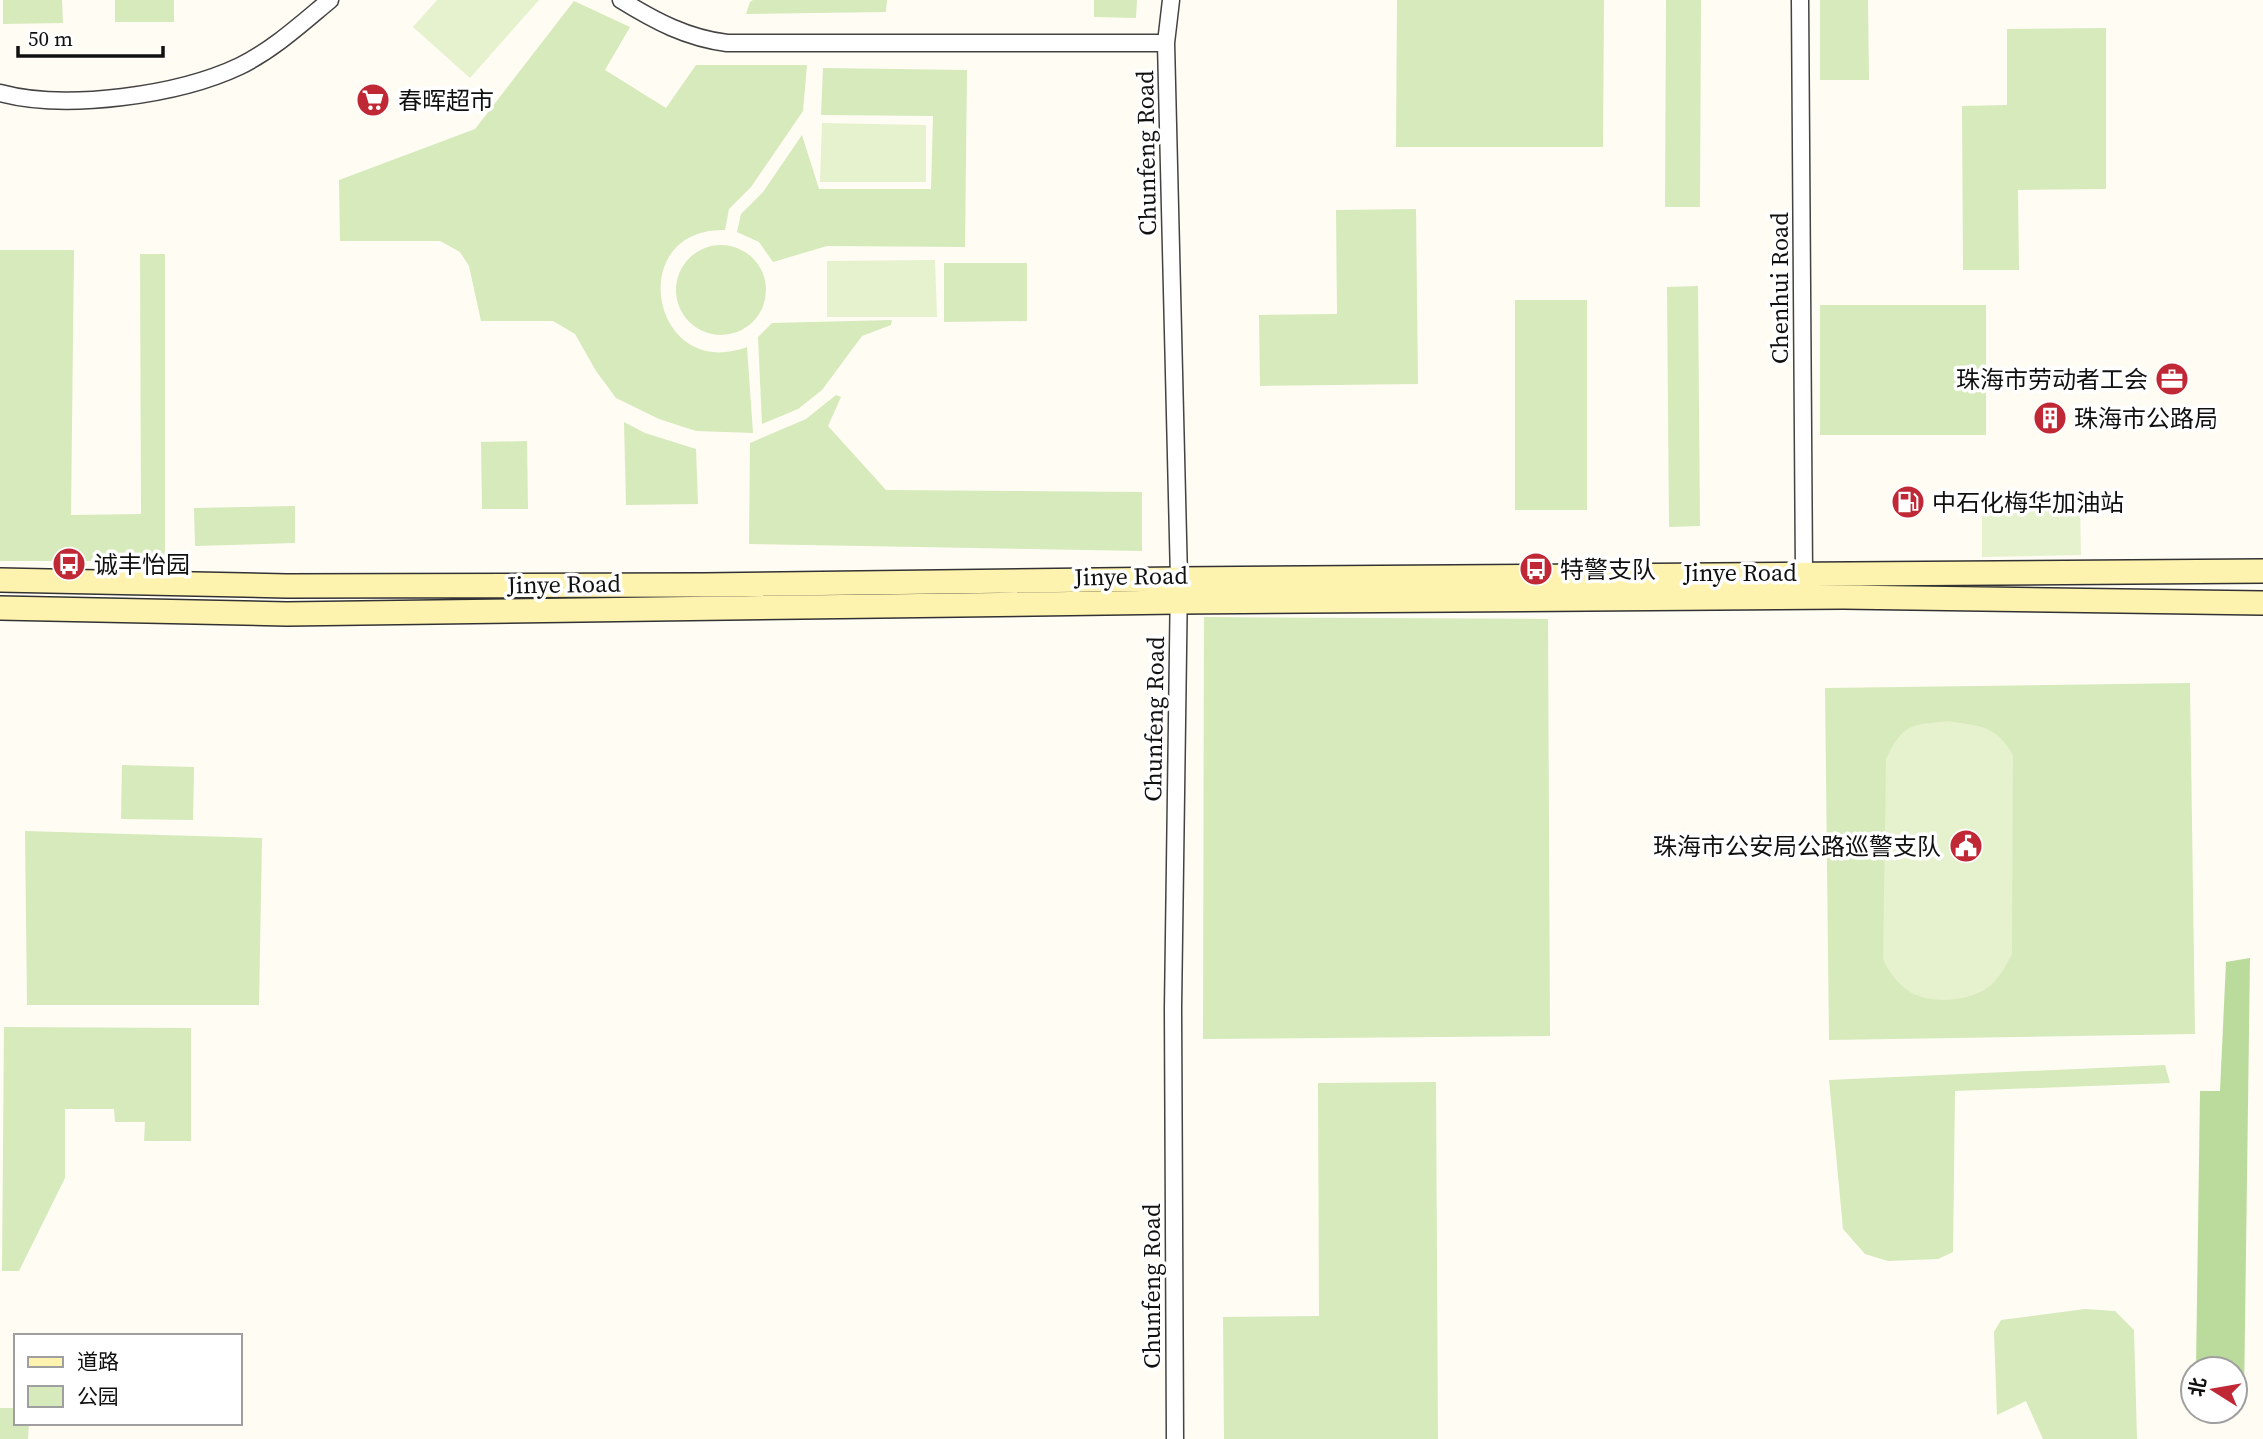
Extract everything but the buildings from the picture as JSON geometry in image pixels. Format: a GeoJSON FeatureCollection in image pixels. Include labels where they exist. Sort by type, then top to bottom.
{"type":"FeatureCollection","features":[{"type":"Feature","properties":{"kind":"main road","name":"Jinye Road"},"geometry":{"type":"LineString","coordinates":[[0,608],[287,614],[1804,576],[2263,571]]}},
{"type":"Feature","properties":{"kind":"main road","name":"Jinye Road"},"geometry":{"type":"LineString","coordinates":[[0,580],[288,586],[715,585],[2263,603]]}},
{"type":"Feature","properties":{"kind":"street"},"geometry":{"type":"LineString","coordinates":[[0,93],[14,97],[68,101],[154,92],[195,84],[240,65],[284,40],[330,0]]}},
{"type":"Feature","properties":{"kind":"street"},"geometry":{"type":"LineString","coordinates":[[621,0],[686,34],[727,43],[1166,43]]}},
{"type":"Feature","properties":{"kind":"street","name":"Chunfeng Road"},"geometry":{"type":"LineString","coordinates":[[1171,0],[1166,43],[1178,590],[1173,1020],[1175,1439]]}},
{"type":"Feature","properties":{"kind":"street","name":"Chenhui Road"},"geometry":{"type":"LineString","coordinates":[[1800,0],[1804,576]]}},
{"type":"Feature","properties":{"kind":"green space"},"geometry":{"type":"Polygon","coordinates":[[[3,0],[62,0],[63,23],[3,24],[3,0]]]}},
{"type":"Feature","properties":{"kind":"green space"},"geometry":{"type":"Polygon","coordinates":[[[115,0],[174,0],[174,22],[115,22],[115,0]]]}},
{"type":"Feature","properties":{"kind":"green space"},"geometry":{"type":"Polygon","coordinates":[[[437,0],[539,0],[470,78],[413,27],[437,0]]]}},
{"type":"Feature","properties":{"kind":"green space"},"geometry":{"type":"Polygon","coordinates":[[[753,0],[887,0],[886,12],[746,14],[753,0]]]}},
{"type":"Feature","properties":{"kind":"green space"},"geometry":{"type":"Polygon","coordinates":[[[1094,0],[1137,0],[1136,18],[1094,17],[1094,0]]]}},
{"type":"Feature","properties":{"kind":"green space"},"geometry":{"type":"Polygon","coordinates":[[[1397,0],[1604,0],[1603,147],[1396,147],[1397,0]]]}},
{"type":"Feature","properties":{"kind":"green space"},"geometry":{"type":"Polygon","coordinates":[[[1666,0],[1701,0],[1700,207],[1665,207],[1666,0]]]}},
{"type":"Feature","properties":{"kind":"green space"},"geometry":{"type":"Polygon","coordinates":[[[1820,0],[1868,0],[1869,80],[1820,80],[1820,0]]]}},
{"type":"Feature","properties":{"kind":"green space"},"geometry":{"type":"Polygon","coordinates":[[[574,1],[630,27],[605,70],[666,108],[696,65],[807,65],[803,111],[751,187],[729,209],[725,230],[693,236],[672,252],[662,276],[662,301],[671,325],[689,344],[714,352],[747,347],[753,433],[696,431],[659,419],[616,398],[596,371],[575,334],[553,321],[481,321],[469,266],[460,252],[440,241],[340,241],[339,180],[475,129],[574,1]]]}},
{"type":"Feature","properties":{"kind":"green space"},"geometry":{"type":"Polygon","coordinates":[[[2106,28],[2106,189],[2018,190],[2019,270],[1963,270],[1962,106],[2007,105],[2007,29],[2106,28]]]}},
{"type":"Feature","properties":{"kind":"green space"},"geometry":{"type":"Polygon","coordinates":[[[823,68],[967,70],[965,247],[827,246],[773,262],[759,242],[737,232],[741,214],[763,192],[802,135],[819,189],[931,189],[933,116],[821,115],[823,68]]]}},
{"type":"Feature","properties":{"kind":"green space"},"geometry":{"type":"Polygon","coordinates":[[[822,123],[926,125],[926,182],[820,182],[822,123]]]}},
{"type":"Feature","properties":{"kind":"green space"},"geometry":{"type":"Polygon","coordinates":[[[1416,209],[1418,384],[1260,386],[1259,315],[1337,314],[1336,210],[1416,209]]]}},
{"type":"Feature","properties":{"kind":"green space"},"geometry":{"type":"Polygon","coordinates":[[[721,245],[738,249],[753,258],[762,273],[766,290],[762,307],[753,322],[738,331],[721,335],[704,331],[689,322],[680,307],[676,290],[680,273],[689,258],[704,249],[721,245]]]}},
{"type":"Feature","properties":{"kind":"green space"},"geometry":{"type":"Polygon","coordinates":[[[0,250],[74,250],[71,515],[141,514],[140,254],[165,254],[165,561],[0,561],[0,250]]]}},
{"type":"Feature","properties":{"kind":"green space"},"geometry":{"type":"Polygon","coordinates":[[[935,260],[937,317],[827,317],[827,261],[935,260]]]}},
{"type":"Feature","properties":{"kind":"green space"},"geometry":{"type":"Polygon","coordinates":[[[944,263],[1027,263],[1027,321],[944,322],[944,263]]]}},
{"type":"Feature","properties":{"kind":"green space"},"geometry":{"type":"Polygon","coordinates":[[[1698,286],[1700,526],[1669,527],[1667,287],[1698,286]]]}},
{"type":"Feature","properties":{"kind":"green space"},"geometry":{"type":"Polygon","coordinates":[[[1515,300],[1587,300],[1587,510],[1515,510],[1515,300]]]}},
{"type":"Feature","properties":{"kind":"green space"},"geometry":{"type":"Polygon","coordinates":[[[1820,305],[1986,305],[1986,435],[1820,435],[1820,305]]]}},
{"type":"Feature","properties":{"kind":"green space"},"geometry":{"type":"Polygon","coordinates":[[[892,320],[891,325],[862,336],[822,390],[798,409],[762,424],[758,337],[772,323],[892,320]]]}},
{"type":"Feature","properties":{"kind":"green space"},"geometry":{"type":"Polygon","coordinates":[[[836,395],[841,397],[828,426],[886,490],[1142,492],[1142,551],[749,544],[750,443],[806,419],[836,395]]]}},
{"type":"Feature","properties":{"kind":"green space"},"geometry":{"type":"Polygon","coordinates":[[[624,422],[645,433],[696,449],[698,504],[626,505],[624,422]]]}},
{"type":"Feature","properties":{"kind":"green space"},"geometry":{"type":"Polygon","coordinates":[[[527,441],[528,509],[482,509],[481,442],[527,441]]]}},
{"type":"Feature","properties":{"kind":"green space"},"geometry":{"type":"Polygon","coordinates":[[[295,506],[295,543],[195,546],[194,508],[295,506]]]}},
{"type":"Feature","properties":{"kind":"green space"},"geometry":{"type":"Polygon","coordinates":[[[2080,508],[2081,555],[1982,557],[1982,510],[2080,508]]]}},
{"type":"Feature","properties":{"kind":"green space"},"geometry":{"type":"Polygon","coordinates":[[[1204,617],[1548,619],[1550,1036],[1203,1039],[1204,617]]]}},
{"type":"Feature","properties":{"kind":"green space"},"geometry":{"type":"Polygon","coordinates":[[[2190,683],[2195,1034],[1829,1040],[1825,688],[2190,683]]]}},
{"type":"Feature","properties":{"kind":"green space"},"geometry":{"type":"Polygon","coordinates":[[[1948,721],[1978,726],[1993,732],[2013,755],[2012,954],[1997,979],[1982,991],[1971,996],[1937,1000],[1925,998],[1906,989],[1893,976],[1883,959],[1886,759],[1903,732],[1917,725],[1948,721]]]}},
{"type":"Feature","properties":{"kind":"green space"},"geometry":{"type":"Polygon","coordinates":[[[122,765],[194,767],[193,820],[121,819],[122,765]]]}},
{"type":"Feature","properties":{"kind":"green space"},"geometry":{"type":"Polygon","coordinates":[[[25,831],[262,838],[259,1005],[27,1005],[25,831]]]}},
{"type":"Feature","properties":{"kind":"green space"},"geometry":{"type":"Polygon","coordinates":[[[2250,958],[2245,1355],[2196,1355],[2200,1091],[2220,1091],[2226,962],[2250,958]]]}},
{"type":"Feature","properties":{"kind":"green space"},"geometry":{"type":"Polygon","coordinates":[[[4,1027],[191,1028],[191,1141],[144,1141],[145,1122],[115,1122],[114,1109],[65,1109],[65,1178],[19,1271],[2,1271],[4,1027]]]}},
{"type":"Feature","properties":{"kind":"green space"},"geometry":{"type":"Polygon","coordinates":[[[2165,1065],[2170,1083],[1955,1091],[1953,1252],[1938,1259],[1888,1261],[1865,1254],[1843,1229],[1829,1080],[2165,1065]]]}},
{"type":"Feature","properties":{"kind":"green space"},"geometry":{"type":"Polygon","coordinates":[[[1436,1082],[1438,1439],[1224,1439],[1223,1317],[1319,1316],[1318,1083],[1436,1082]]]}},
{"type":"Feature","properties":{"kind":"green space"},"geometry":{"type":"Polygon","coordinates":[[[2085,1309],[2115,1311],[2134,1330],[2137,1439],[2043,1439],[2026,1401],[1997,1415],[1994,1332],[2001,1320],[2085,1309]]]}},
{"type":"Feature","properties":{"kind":"green space"},"geometry":{"type":"Polygon","coordinates":[[[0,1408],[14,1408],[14,1425],[29,1425],[28,1439],[0,1439],[0,1408]]]}},
{"type":"Feature","properties":{"kind":"place","name":"春晖超市"},"geometry":{"type":"Point","coordinates":[373,100]}},
{"type":"Feature","properties":{"kind":"place","name":"珠海市劳动者工会"},"geometry":{"type":"Point","coordinates":[2172,379]}},
{"type":"Feature","properties":{"kind":"place","name":"珠海市公路局"},"geometry":{"type":"Point","coordinates":[2050,418]}},
{"type":"Feature","properties":{"kind":"place","name":"中石化梅华加油站"},"geometry":{"type":"Point","coordinates":[1908,502]}},
{"type":"Feature","properties":{"kind":"place","name":"诚丰怡园"},"geometry":{"type":"Point","coordinates":[69,564]}},
{"type":"Feature","properties":{"kind":"place","name":"特警支队"},"geometry":{"type":"Point","coordinates":[1536,569]}},
{"type":"Feature","properties":{"kind":"place","name":"珠海市公安局公路巡警支队"},"geometry":{"type":"Point","coordinates":[1966,846]}}]}
